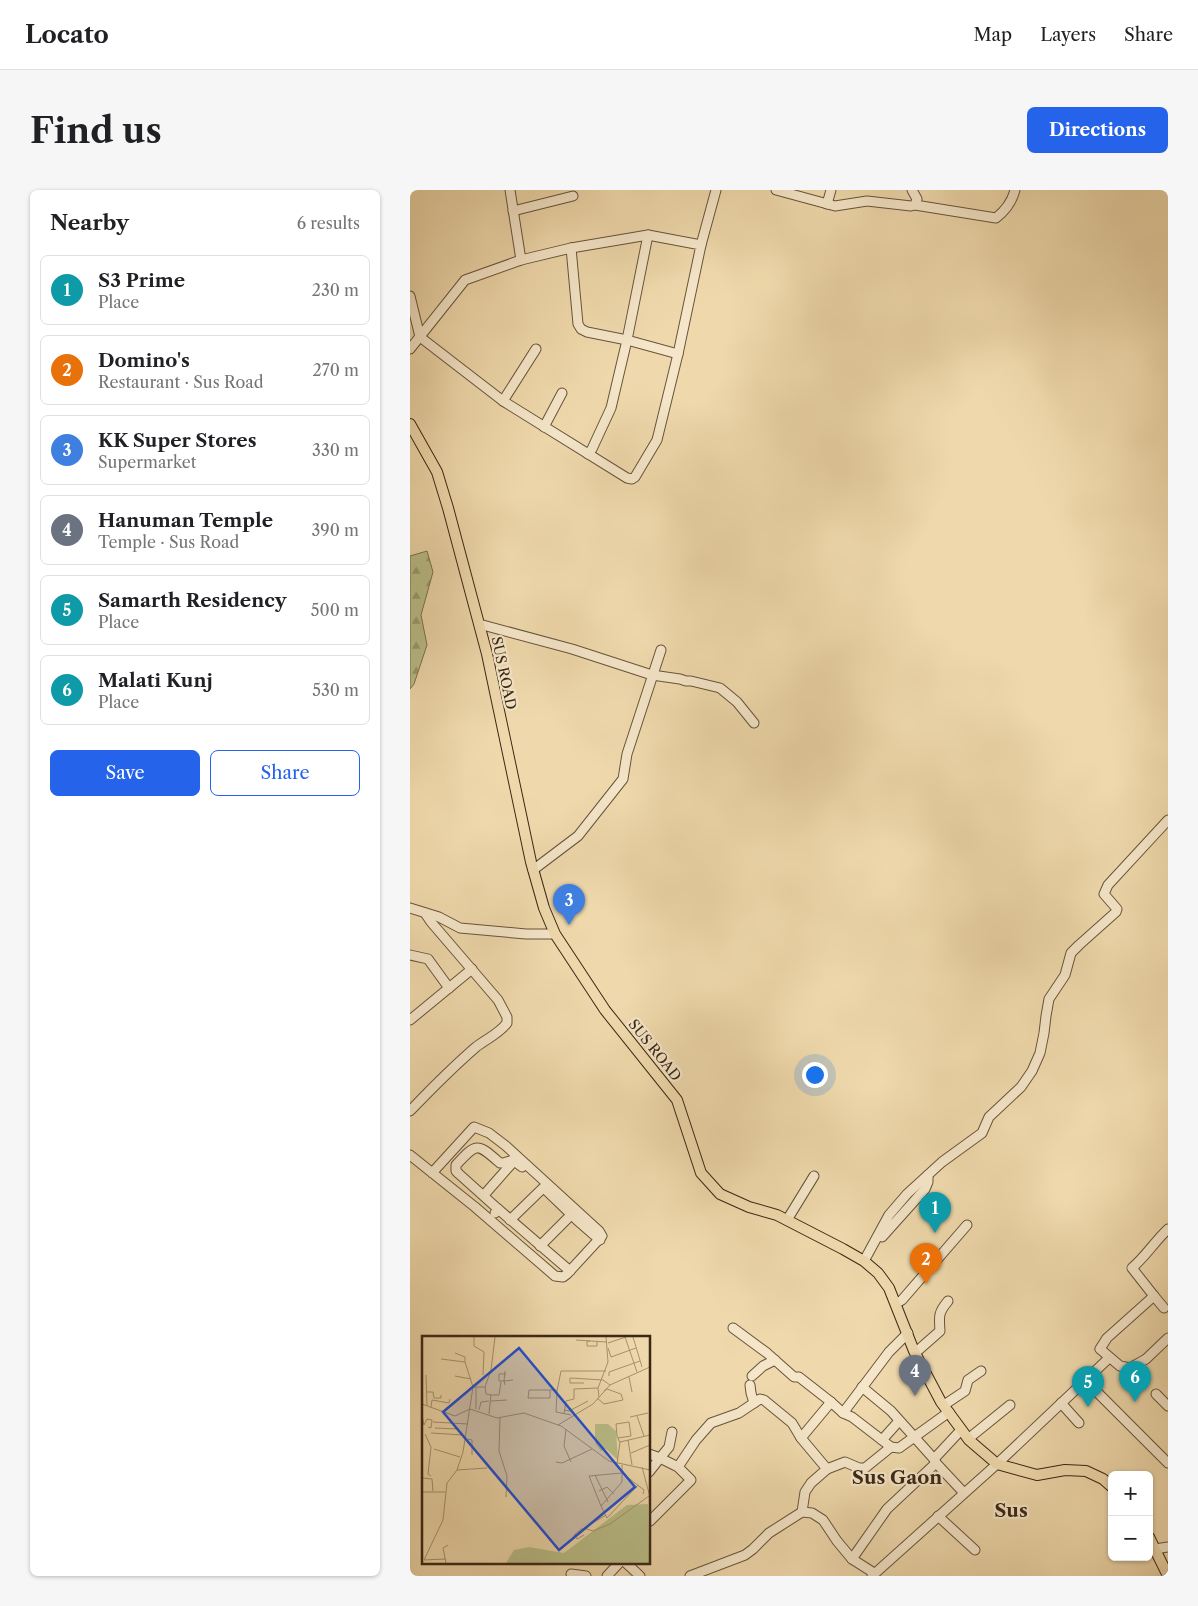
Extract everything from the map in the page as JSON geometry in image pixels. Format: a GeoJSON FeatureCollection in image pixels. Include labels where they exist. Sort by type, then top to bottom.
{"type":"FeatureCollection","features":[{"type":"Feature","properties":{"kind":"main road","name":"SUS ROAD"},"geometry":{"type":"LineString","coordinates":[[410,424],[437,472],[487,654],[533,870],[544,908],[555,934],[605,1010],[677,1100],[701,1173],[720,1194],[749,1207],[777,1215],[864,1261],[878,1273],[889,1288],[915,1353],[946,1409],[965,1434],[996,1464],[1037,1475],[1065,1470],[1086,1471],[1108,1484]]}},
{"type":"Feature","properties":{"kind":"main road"},"geometry":{"type":"LineString","coordinates":[[1153,1546],[1168,1576]]}},
{"type":"Feature","properties":{"kind":"street"},"geometry":{"type":"LineString","coordinates":[[510,190],[521,260]]}},
{"type":"Feature","properties":{"kind":"street"},"geometry":{"type":"LineString","coordinates":[[410,296],[420,337],[503,400],[627,478],[632,479],[657,440],[678,354],[701,245],[716,190]]}},
{"type":"Feature","properties":{"kind":"street"},"geometry":{"type":"LineString","coordinates":[[776,190],[835,206],[867,201],[915,205],[996,218],[1006,210],[1014,197],[1015,190]]}},
{"type":"Feature","properties":{"kind":"street"},"geometry":{"type":"LineString","coordinates":[[827,204],[831,190]]}},
{"type":"Feature","properties":{"kind":"street"},"geometry":{"type":"LineString","coordinates":[[912,190],[917,199],[915,205]]}},
{"type":"Feature","properties":{"kind":"street"},"geometry":{"type":"LineString","coordinates":[[513,211],[573,196]]}},
{"type":"Feature","properties":{"kind":"street"},"geometry":{"type":"LineString","coordinates":[[410,349],[465,280],[521,260],[571,248],[648,235],[701,245]]}},
{"type":"Feature","properties":{"kind":"street"},"geometry":{"type":"LineString","coordinates":[[588,454],[592,450],[611,408],[648,235]]}},
{"type":"Feature","properties":{"kind":"street"},"geometry":{"type":"LineString","coordinates":[[571,248],[578,324],[586,332],[627,340],[678,354]]}},
{"type":"Feature","properties":{"kind":"street"},"geometry":{"type":"LineString","coordinates":[[503,400],[536,349]]}},
{"type":"Feature","properties":{"kind":"street"},"geometry":{"type":"LineString","coordinates":[[544,427],[562,393]]}},
{"type":"Feature","properties":{"kind":"street"},"geometry":{"type":"LineString","coordinates":[[479,624],[652,675],[720,688],[737,702],[754,723]]}},
{"type":"Feature","properties":{"kind":"street"},"geometry":{"type":"LineString","coordinates":[[533,870],[578,836],[623,779],[627,754],[661,650]]}},
{"type":"Feature","properties":{"kind":"street"},"geometry":{"type":"LineString","coordinates":[[864,1261],[889,1215],[907,1194],[942,1162],[982,1133],[989,1118],[1021,1087],[1032,1071],[1040,1053],[1049,999],[1064,975],[1071,953],[1116,912],[1117,909],[1105,897],[1108,885],[1168,820]]}},
{"type":"Feature","properties":{"kind":"street"},"geometry":{"type":"LineString","coordinates":[[410,908],[439,917],[460,928],[526,934],[555,934]]}},
{"type":"Feature","properties":{"kind":"street"},"geometry":{"type":"LineString","coordinates":[[410,1111],[471,1051],[496,1034],[506,1023],[507,1017],[504,1009],[488,988],[425,912]]}},
{"type":"Feature","properties":{"kind":"street"},"geometry":{"type":"LineString","coordinates":[[410,955],[428,959],[449,988]]}},
{"type":"Feature","properties":{"kind":"street"},"geometry":{"type":"LineString","coordinates":[[410,1020],[472,969]]}},
{"type":"Feature","properties":{"kind":"street"},"geometry":{"type":"LineString","coordinates":[[410,1155],[432,1173],[490,1219],[556,1276],[562,1277],[570,1272],[602,1236],[599,1230],[506,1146],[482,1130],[474,1128],[432,1173]]}},
{"type":"Feature","properties":{"kind":"street"},"geometry":{"type":"LineString","coordinates":[[514,1161],[500,1163],[483,1148],[471,1148],[456,1165],[456,1171],[570,1272]]}},
{"type":"Feature","properties":{"kind":"street"},"geometry":{"type":"LineString","coordinates":[[514,1161],[600,1240]]}},
{"type":"Feature","properties":{"kind":"street"},"geometry":{"type":"LineString","coordinates":[[484,1196],[514,1161]]}},
{"type":"Feature","properties":{"kind":"street"},"geometry":{"type":"LineString","coordinates":[[787,1220],[814,1176]]}},
{"type":"Feature","properties":{"kind":"street"},"geometry":{"type":"LineString","coordinates":[[510,1220],[543,1188]]}},
{"type":"Feature","properties":{"kind":"street"},"geometry":{"type":"LineString","coordinates":[[490,1219],[498,1209]]}},
{"type":"Feature","properties":{"kind":"street"},"geometry":{"type":"LineString","coordinates":[[540,1246],[571,1215]]}},
{"type":"Feature","properties":{"kind":"street"},"geometry":{"type":"LineString","coordinates":[[896,1303],[902,1300],[967,1224]]}},
{"type":"Feature","properties":{"kind":"street"},"geometry":{"type":"LineString","coordinates":[[1164,1308],[1132,1268],[1168,1229]]}},
{"type":"Feature","properties":{"kind":"street"},"geometry":{"type":"LineString","coordinates":[[1154,1296],[1107,1338],[1100,1349],[1120,1366],[1130,1368],[1146,1360],[1167,1340]]}},
{"type":"Feature","properties":{"kind":"street"},"geometry":{"type":"LineString","coordinates":[[915,1353],[940,1332],[939,1316],[948,1301]]}},
{"type":"Feature","properties":{"kind":"street"},"geometry":{"type":"LineString","coordinates":[[733,1328],[794,1377],[799,1377],[891,1447],[899,1448],[914,1438],[964,1392],[968,1380],[981,1371]]}},
{"type":"Feature","properties":{"kind":"street"},"geometry":{"type":"LineString","coordinates":[[843,1412],[890,1352],[908,1333]]}},
{"type":"Feature","properties":{"kind":"street"},"geometry":{"type":"LineString","coordinates":[[804,1501],[812,1513],[823,1520],[852,1559],[873,1575],[996,1464],[1109,1358]]}},
{"type":"Feature","properties":{"kind":"street"},"geometry":{"type":"LineString","coordinates":[[754,1403],[751,1393],[751,1380],[764,1366],[775,1360]]}},
{"type":"Feature","properties":{"kind":"street"},"geometry":{"type":"LineString","coordinates":[[1085,1380],[1164,1455],[1168,1463]]}},
{"type":"Feature","properties":{"kind":"street"},"geometry":{"type":"LineString","coordinates":[[862,1387],[891,1411],[964,1493]]}},
{"type":"Feature","properties":{"kind":"street"},"geometry":{"type":"LineString","coordinates":[[1156,1394],[1168,1406]]}},
{"type":"Feature","properties":{"kind":"street"},"geometry":{"type":"LineString","coordinates":[[678,1467],[696,1440],[711,1423],[739,1413],[759,1400],[764,1400],[792,1423],[801,1438],[827,1469]]}},
{"type":"Feature","properties":{"kind":"street"},"geometry":{"type":"LineString","coordinates":[[801,1438],[831,1402]]}},
{"type":"Feature","properties":{"kind":"street"},"geometry":{"type":"LineString","coordinates":[[1061,1403],[1079,1423]]}},
{"type":"Feature","properties":{"kind":"street"},"geometry":{"type":"LineString","coordinates":[[852,1559],[880,1517],[935,1461],[965,1434],[1010,1405]]}},
{"type":"Feature","properties":{"kind":"street"},"geometry":{"type":"LineString","coordinates":[[882,1440],[899,1420]]}},
{"type":"Feature","properties":{"kind":"street"},"geometry":{"type":"LineString","coordinates":[[650,1471],[669,1446],[672,1432]]}},
{"type":"Feature","properties":{"kind":"street"},"geometry":{"type":"LineString","coordinates":[[802,1512],[805,1492],[811,1483],[827,1469],[845,1462],[859,1468],[865,1468],[891,1447]]}},
{"type":"Feature","properties":{"kind":"street"},"geometry":{"type":"LineString","coordinates":[[650,1454],[678,1467],[691,1480],[650,1521]]}},
{"type":"Feature","properties":{"kind":"street"},"geometry":{"type":"LineString","coordinates":[[692,1576],[745,1555],[769,1533],[802,1512],[812,1513]]}},
{"type":"Feature","properties":{"kind":"street"},"geometry":{"type":"LineString","coordinates":[[938,1516],[974,1550]]}},
{"type":"Feature","properties":{"kind":"street"},"geometry":{"type":"LineString","coordinates":[[1155,1550],[1168,1547]]}},
{"type":"Feature","properties":{"kind":"street"},"geometry":{"type":"LineString","coordinates":[[607,1576],[618,1564]]}},
{"type":"Feature","properties":{"kind":"street"},"geometry":{"type":"LineString","coordinates":[[627,1564],[640,1576]]}},
{"type":"Feature","properties":{"kind":"street"},"geometry":{"type":"LineString","coordinates":[[571,1574],[586,1576]]}},
{"type":"Feature","properties":{"kind":"green space"},"geometry":{"type":"Polygon","coordinates":[[[427,551],[433,572],[421,615],[427,645],[414,684],[410,689],[410,556],[427,551]]]}},
{"type":"Feature","properties":{"kind":"place","name":"KK Super Stores"},"geometry":{"type":"Point","coordinates":[569,925]}},
{"type":"Feature","properties":{"kind":"place","name":"S3 Prime"},"geometry":{"type":"Point","coordinates":[935,1233]}},
{"type":"Feature","properties":{"kind":"place","name":"Domino's"},"geometry":{"type":"Point","coordinates":[926,1284]}},
{"type":"Feature","properties":{"kind":"place","name":"Hanuman Temple"},"geometry":{"type":"Point","coordinates":[915,1396]}},
{"type":"Feature","properties":{"kind":"place","name":"Malati Kunj"},"geometry":{"type":"Point","coordinates":[1135,1402]}},
{"type":"Feature","properties":{"kind":"place","name":"Samarth Residency"},"geometry":{"type":"Point","coordinates":[1088,1407]}},
{"type":"Feature","properties":{"kind":"district","name":"Sus Gaon"},"geometry":{"type":"Point","coordinates":[897,1477]}},
{"type":"Feature","properties":{"kind":"district","name":"Sus"},"geometry":{"type":"Point","coordinates":[1011,1510]}}]}
